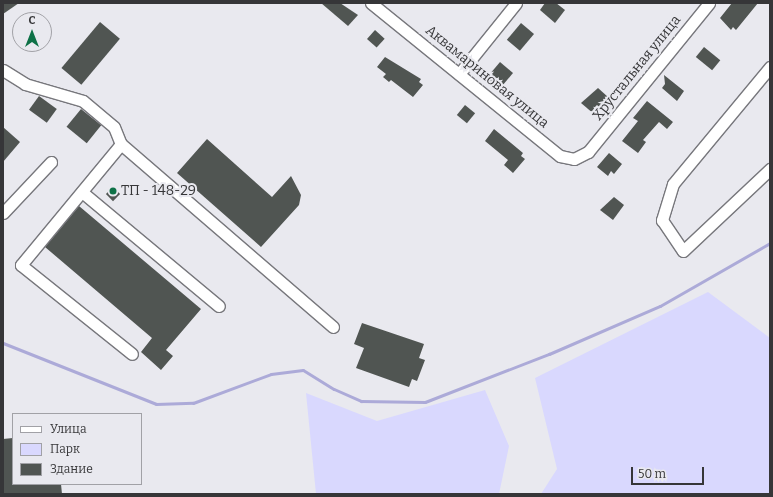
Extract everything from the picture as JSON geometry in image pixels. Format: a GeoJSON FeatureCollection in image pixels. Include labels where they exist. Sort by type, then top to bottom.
{"type":"FeatureCollection","features":[{"type":"Feature","properties":{"kind":"street","name":"Аквамариновая улица"},"geometry":{"type":"LineString","coordinates":[[371,3],[560,156],[574,159],[588,152]]}},
{"type":"Feature","properties":{"kind":"street"},"geometry":{"type":"LineString","coordinates":[[459,74],[516,3]]}},
{"type":"Feature","properties":{"kind":"street","name":"Хрустальная улица"},"geometry":{"type":"LineString","coordinates":[[588,152],[709,3]]}},
{"type":"Feature","properties":{"kind":"street"},"geometry":{"type":"LineString","coordinates":[[770,67],[673,184],[662,220],[683,251],[770,169]]}},
{"type":"Feature","properties":{"kind":"street"},"geometry":{"type":"LineString","coordinates":[[3,70],[25,84],[83,101],[114,127],[121,144],[333,327]]}},
{"type":"Feature","properties":{"kind":"street"},"geometry":{"type":"LineString","coordinates":[[121,144],[21,265],[132,354]]}},
{"type":"Feature","properties":{"kind":"street"},"geometry":{"type":"LineString","coordinates":[[3,212],[51,162]]}},
{"type":"Feature","properties":{"kind":"street"},"geometry":{"type":"LineString","coordinates":[[82,192],[219,306]]}},
{"type":"Feature","properties":{"kind":"green space"},"geometry":{"type":"Polygon","coordinates":[[[708,292],[770,338],[770,494],[541,494],[557,469],[535,378],[708,292]]]}},
{"type":"Feature","properties":{"kind":"green space"},"geometry":{"type":"Polygon","coordinates":[[[485,390],[509,446],[499,494],[316,494],[306,393],[377,421],[485,390]]]}},
{"type":"Feature","properties":{"kind":"building"},"geometry":{"type":"Polygon","coordinates":[[[3,3],[19,3],[3,14],[3,3]]]}},
{"type":"Feature","properties":{"kind":"building"},"geometry":{"type":"Polygon","coordinates":[[[321,3],[340,3],[358,15],[348,26],[321,3]]]}},
{"type":"Feature","properties":{"kind":"building"},"geometry":{"type":"Polygon","coordinates":[[[545,3],[556,3],[565,10],[555,23],[540,10],[545,3]]]}},
{"type":"Feature","properties":{"kind":"building"},"geometry":{"type":"Polygon","coordinates":[[[732,3],[758,3],[736,30],[733,27],[731,30],[720,18],[732,3]]]}},
{"type":"Feature","properties":{"kind":"building"},"geometry":{"type":"Polygon","coordinates":[[[100,22],[120,39],[81,85],[61,68],[100,22]]]}},
{"type":"Feature","properties":{"kind":"building"},"geometry":{"type":"Polygon","coordinates":[[[521,23],[534,34],[520,51],[507,40],[521,23]]]}},
{"type":"Feature","properties":{"kind":"building"},"geometry":{"type":"Polygon","coordinates":[[[375,30],[385,39],[377,48],[367,39],[375,30]]]}},
{"type":"Feature","properties":{"kind":"building"},"geometry":{"type":"Polygon","coordinates":[[[704,47],[720,60],[712,70],[696,57],[704,47]]]}},
{"type":"Feature","properties":{"kind":"building"},"geometry":{"type":"Polygon","coordinates":[[[385,57],[421,79],[419,82],[423,85],[413,97],[391,80],[389,82],[383,77],[386,74],[377,67],[385,57]]]}},
{"type":"Feature","properties":{"kind":"building"},"geometry":{"type":"Polygon","coordinates":[[[500,62],[513,73],[500,89],[487,78],[500,62]]]}},
{"type":"Feature","properties":{"kind":"building"},"geometry":{"type":"Polygon","coordinates":[[[664,75],[684,91],[677,101],[662,88],[665,84],[664,75]]]}},
{"type":"Feature","properties":{"kind":"building"},"geometry":{"type":"Polygon","coordinates":[[[598,88],[608,97],[594,114],[581,103],[598,88]]]}},
{"type":"Feature","properties":{"kind":"building"},"geometry":{"type":"Polygon","coordinates":[[[39,96],[57,109],[47,123],[29,110],[39,96]]]}},
{"type":"Feature","properties":{"kind":"building"},"geometry":{"type":"Polygon","coordinates":[[[647,101],[673,122],[667,129],[659,122],[643,140],[646,142],[638,153],[622,141],[638,121],[633,118],[647,101]]]}},
{"type":"Feature","properties":{"kind":"building"},"geometry":{"type":"Polygon","coordinates":[[[465,105],[475,113],[467,123],[457,115],[465,105]]]}},
{"type":"Feature","properties":{"kind":"building"},"geometry":{"type":"Polygon","coordinates":[[[81,109],[101,125],[87,143],[67,127],[81,109]]]}},
{"type":"Feature","properties":{"kind":"building"},"geometry":{"type":"Polygon","coordinates":[[[3,127],[20,142],[3,162],[3,127]]]}},
{"type":"Feature","properties":{"kind":"building"},"geometry":{"type":"Polygon","coordinates":[[[494,129],[523,153],[521,156],[525,159],[513,173],[504,165],[508,160],[485,141],[494,129]]]}},
{"type":"Feature","properties":{"kind":"building"},"geometry":{"type":"Polygon","coordinates":[[[207,139],[272,197],[291,176],[301,195],[299,205],[261,247],[177,173],[207,139]]]}},
{"type":"Feature","properties":{"kind":"building"},"geometry":{"type":"Polygon","coordinates":[[[609,153],[622,164],[614,174],[611,171],[608,176],[597,167],[609,153]]]}},
{"type":"Feature","properties":{"kind":"building","name":"ТП - 148-29"},"geometry":{"type":"Polygon","coordinates":[[[113,187],[120,194],[113,201],[106,194],[113,187]]]}},
{"type":"Feature","properties":{"kind":"building"},"geometry":{"type":"Polygon","coordinates":[[[614,197],[624,205],[613,220],[600,210],[614,197]]]}},
{"type":"Feature","properties":{"kind":"building"},"geometry":{"type":"Polygon","coordinates":[[[79,206],[201,309],[166,350],[173,356],[161,370],[141,352],[152,338],[45,247],[79,206]]]}},
{"type":"Feature","properties":{"kind":"building"},"geometry":{"type":"Polygon","coordinates":[[[362,323],[424,344],[419,358],[425,360],[417,381],[412,379],[409,387],[356,368],[364,348],[354,344],[362,323]]]}},
{"type":"Feature","properties":{"kind":"building"},"geometry":{"type":"Polygon","coordinates":[[[12,438],[12,485],[61,485],[62,494],[3,494],[3,439],[12,438]]]}},
{"type":"Feature","properties":{"kind":"waterway"},"geometry":{"type":"LineString","coordinates":[[3,343],[156,404],[193,403],[271,374],[303,370],[334,389],[361,401],[425,402],[549,354],[660,306],[770,243]]}},
{"type":"Feature","properties":{"kind":"place","name":"ТП - 148-29"},"geometry":{"type":"Point","coordinates":[113,191]}}]}
